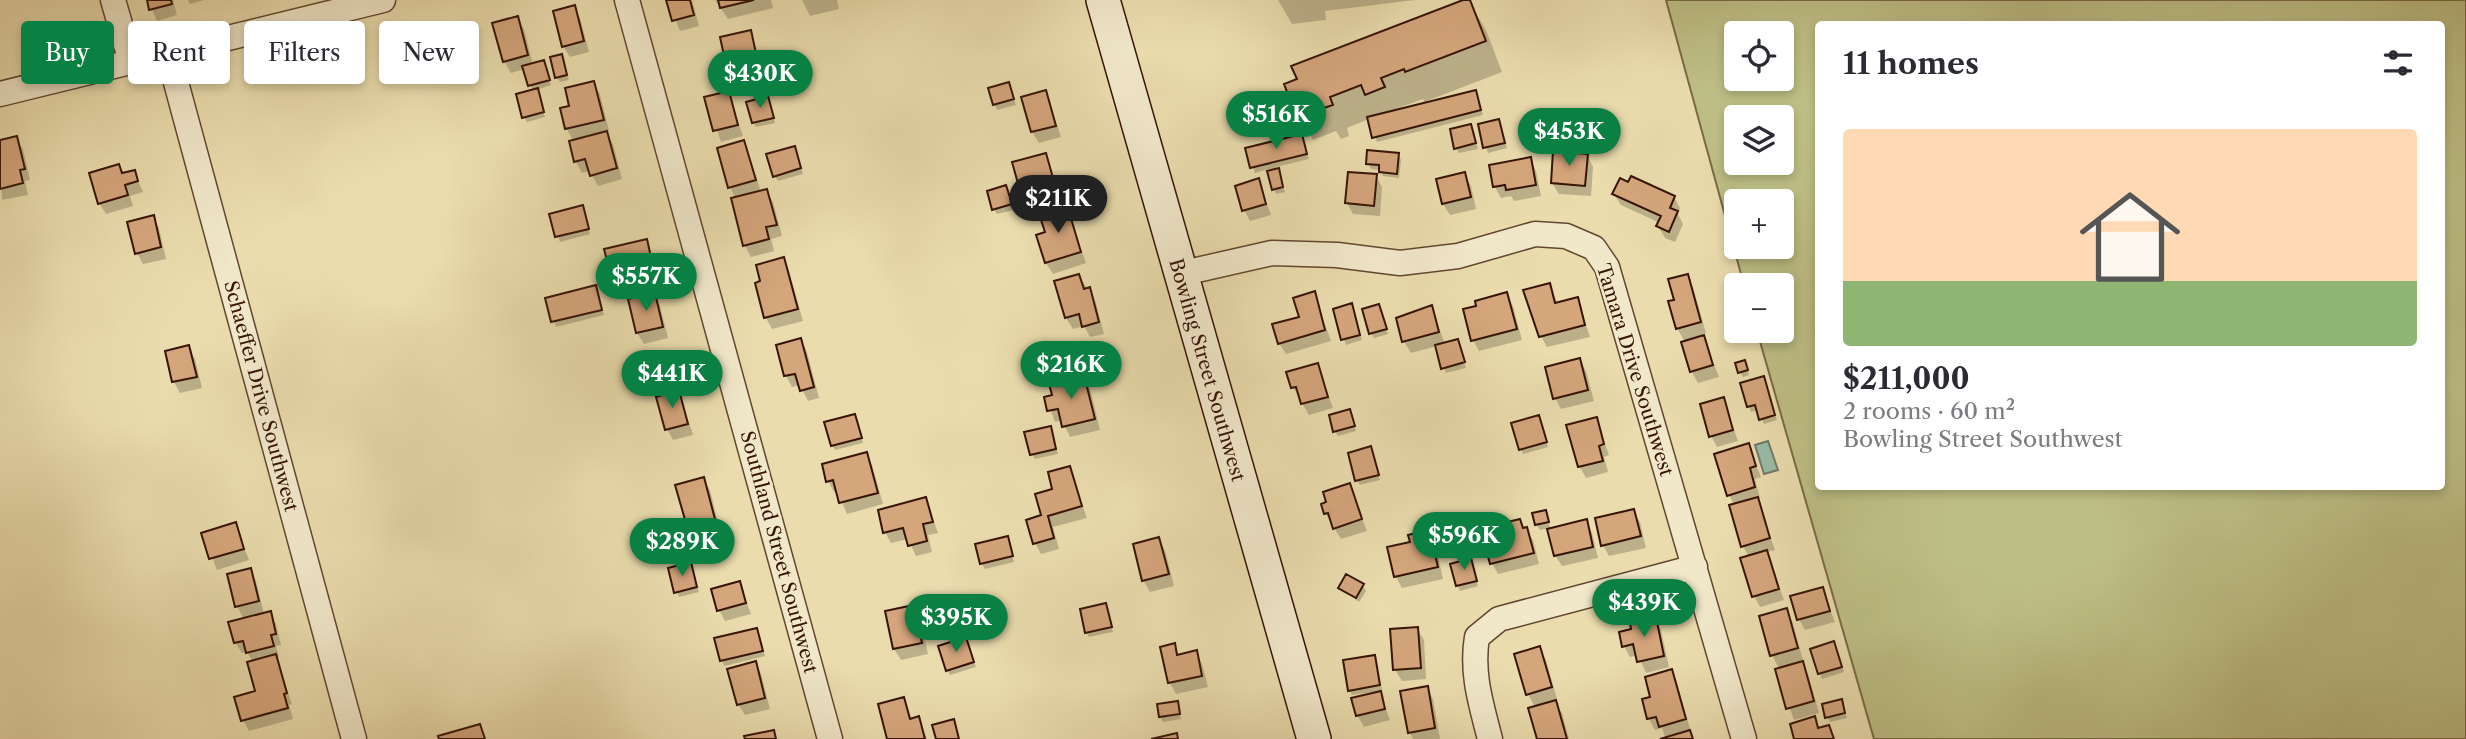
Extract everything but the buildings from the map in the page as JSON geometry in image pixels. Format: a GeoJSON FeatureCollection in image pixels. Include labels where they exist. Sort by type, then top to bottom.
{"type":"FeatureCollection","features":[{"type":"Feature","properties":{"kind":"main road","name":"Bowling Street Southwest"},"geometry":{"type":"LineString","coordinates":[[1103,0],[1178,274],[1314,739]]}},
{"type":"Feature","properties":{"kind":"street"},"geometry":{"type":"LineString","coordinates":[[113,0],[128,52]]}},
{"type":"Feature","properties":{"kind":"street"},"geometry":{"type":"LineString","coordinates":[[230,38],[383,0]]}},
{"type":"Feature","properties":{"kind":"street","name":"Southland Street Southwest"},"geometry":{"type":"LineString","coordinates":[[627,0],[830,739]]}},
{"type":"Feature","properties":{"kind":"street"},"geometry":{"type":"LineString","coordinates":[[0,94],[128,63]]}},
{"type":"Feature","properties":{"kind":"street","name":"Schaeffer Drive Southwest"},"geometry":{"type":"LineString","coordinates":[[177,84],[354,739]]}},
{"type":"Feature","properties":{"kind":"street","name":"Tamara Drive Southwest"},"geometry":{"type":"LineString","coordinates":[[1178,274],[1272,253],[1412,261],[1458,256],[1535,234],[1566,236],[1594,248],[1607,267],[1744,739]]}},
{"type":"Feature","properties":{"kind":"street"},"geometry":{"type":"LineString","coordinates":[[1490,739],[1475,682],[1473,659],[1477,637],[1499,619],[1695,567]]}},
{"type":"Feature","properties":{"kind":"green space"},"geometry":{"type":"Polygon","coordinates":[[[1666,0],[2466,0],[2466,739],[1874,739],[1760,343],[1794,343],[1794,273],[1741,273],[1737,259],[1794,259],[1794,189],[1724,189],[1724,212],[1666,0]]]}},
{"type":"Feature","properties":{"kind":"shaded area"},"geometry":{"type":"Polygon","coordinates":[[[1768,441],[1778,470],[1764,474],[1755,445],[1768,441]]]}}]}
